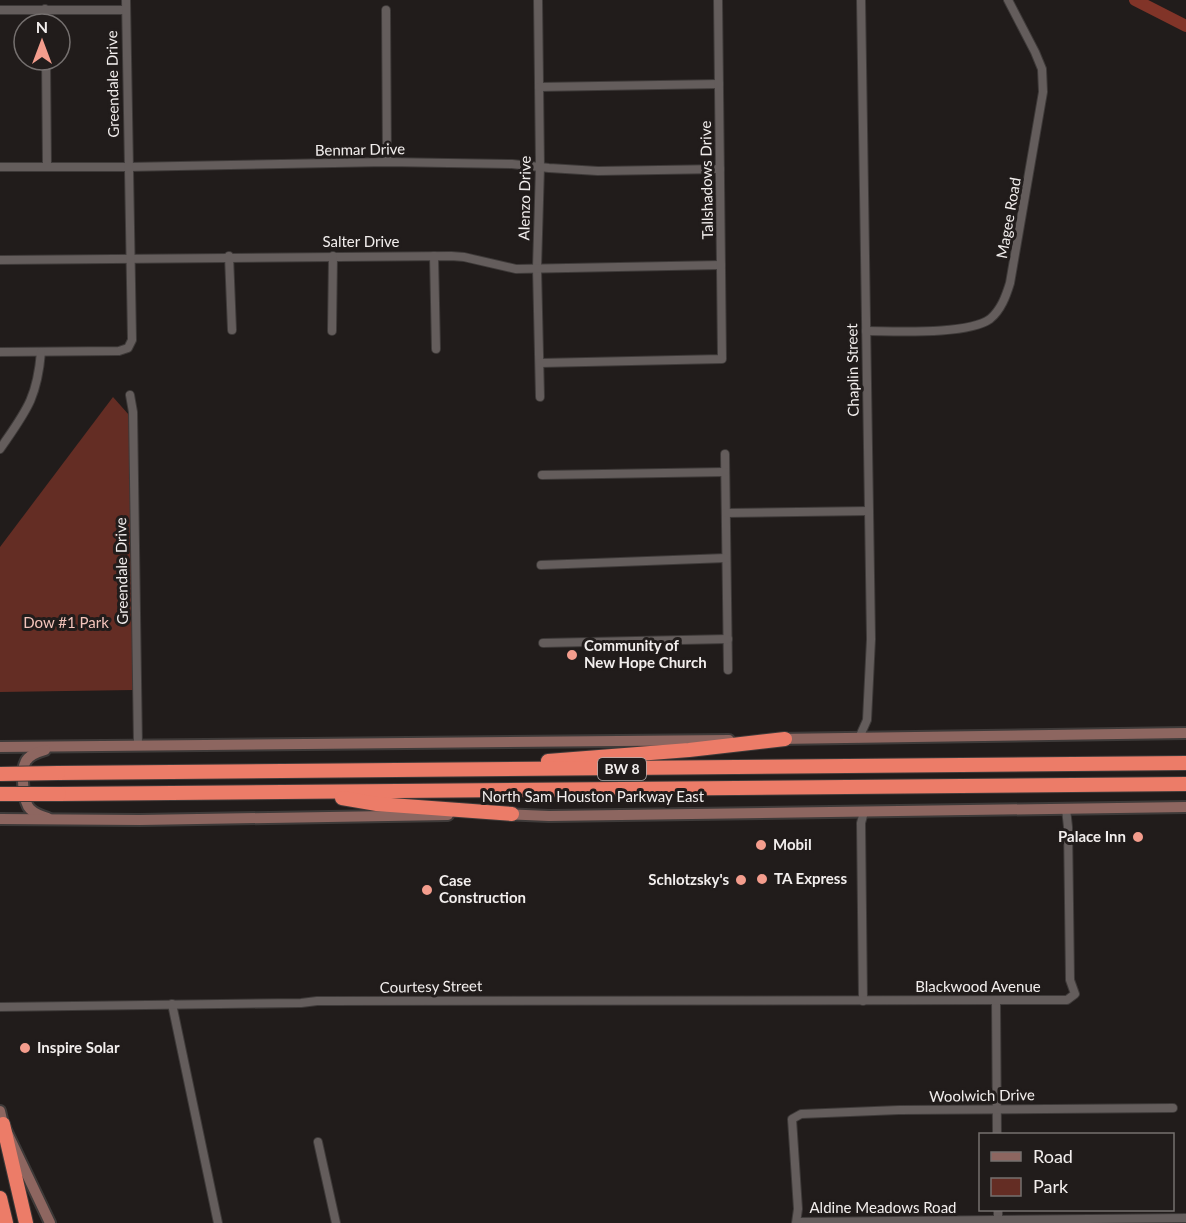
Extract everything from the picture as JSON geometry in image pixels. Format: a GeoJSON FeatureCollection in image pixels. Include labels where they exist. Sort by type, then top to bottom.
{"type":"FeatureCollection","features":[{"type":"Feature","properties":{"kind":"highway"},"geometry":{"type":"LineString","coordinates":[[300,772],[554,760],[688,750],[785,739]]}},
{"type":"Feature","properties":{"kind":"highway","name":"North Sam Houston Parkway East"},"geometry":{"type":"LineString","coordinates":[[0,774],[1186,763]]}},
{"type":"Feature","properties":{"kind":"highway","name":"North Sam Houston Parkway East"},"geometry":{"type":"LineString","coordinates":[[0,795],[1186,784]]}},
{"type":"Feature","properties":{"kind":"highway"},"geometry":{"type":"LineString","coordinates":[[298,792],[377,804],[512,814]]}},
{"type":"Feature","properties":{"kind":"highway"},"geometry":{"type":"LineString","coordinates":[[2,1118],[26,1223]]}},
{"type":"Feature","properties":{"kind":"highway"},"geometry":{"type":"LineString","coordinates":[[0,1198],[6,1223]]}},
{"type":"Feature","properties":{"kind":"main road"},"geometry":{"type":"LineString","coordinates":[[0,747],[1186,733]]}},
{"type":"Feature","properties":{"kind":"main road"},"geometry":{"type":"LineString","coordinates":[[53,819],[30,809],[24,799],[24,764],[27,759],[38,752],[63,747]]}},
{"type":"Feature","properties":{"kind":"main road","name":"North Sam Houston Parkway East"},"geometry":{"type":"LineString","coordinates":[[0,819],[164,820],[1186,807]]}},
{"type":"Feature","properties":{"kind":"main road"},"geometry":{"type":"LineString","coordinates":[[2,1118],[50,1223]]}},
{"type":"Feature","properties":{"kind":"street","name":"Greendale Drive"},"geometry":{"type":"LineString","coordinates":[[41,352],[119,351],[128,348],[132,340],[126,0]]}},
{"type":"Feature","properties":{"kind":"street","name":"Alenzo Drive"},"geometry":{"type":"LineString","coordinates":[[538,0],[540,167],[537,268],[540,397]]}},
{"type":"Feature","properties":{"kind":"street","name":"Tallshadows Drive"},"geometry":{"type":"LineString","coordinates":[[540,363],[722,359],[718,0]]}},
{"type":"Feature","properties":{"kind":"street","name":"Chaplin Street"},"geometry":{"type":"LineString","coordinates":[[859,738],[867,720],[871,639],[861,0]]}},
{"type":"Feature","properties":{"kind":"street","name":"Magee Road"},"geometry":{"type":"LineString","coordinates":[[866,331],[933,330],[974,326],[990,319],[1003,304],[1010,283],[1043,92],[1042,69],[1008,0]]}},
{"type":"Feature","properties":{"kind":"street"},"geometry":{"type":"LineString","coordinates":[[0,10],[126,10]]}},
{"type":"Feature","properties":{"kind":"street"},"geometry":{"type":"LineString","coordinates":[[386,10],[387,162]]}},
{"type":"Feature","properties":{"kind":"street"},"geometry":{"type":"LineString","coordinates":[[46,72],[47,167]]}},
{"type":"Feature","properties":{"kind":"street"},"geometry":{"type":"LineString","coordinates":[[539,87],[719,84]]}},
{"type":"Feature","properties":{"kind":"street","name":"Benmar Drive"},"geometry":{"type":"LineString","coordinates":[[0,167],[387,162],[512,164],[598,171],[720,169]]}},
{"type":"Feature","properties":{"kind":"street"},"geometry":{"type":"LineString","coordinates":[[229,256],[232,330]]}},
{"type":"Feature","properties":{"kind":"street","name":"Salter Drive"},"geometry":{"type":"LineString","coordinates":[[0,260],[229,256],[434,256],[464,257],[505,268],[721,265]]}},
{"type":"Feature","properties":{"kind":"street"},"geometry":{"type":"LineString","coordinates":[[332,331],[333,256]]}},
{"type":"Feature","properties":{"kind":"street"},"geometry":{"type":"LineString","coordinates":[[434,256],[436,349]]}},
{"type":"Feature","properties":{"kind":"street"},"geometry":{"type":"LineString","coordinates":[[0,352],[41,352],[39,377],[32,401],[0,449]]}},
{"type":"Feature","properties":{"kind":"street","name":"Greendale Drive"},"geometry":{"type":"LineString","coordinates":[[130,395],[133,412],[138,746]]}},
{"type":"Feature","properties":{"kind":"street"},"geometry":{"type":"LineString","coordinates":[[725,454],[728,670]]}},
{"type":"Feature","properties":{"kind":"street"},"geometry":{"type":"LineString","coordinates":[[543,475],[725,472]]}},
{"type":"Feature","properties":{"kind":"street"},"geometry":{"type":"LineString","coordinates":[[726,513],[869,511]]}},
{"type":"Feature","properties":{"kind":"street"},"geometry":{"type":"LineString","coordinates":[[541,565],[726,558]]}},
{"type":"Feature","properties":{"kind":"street"},"geometry":{"type":"LineString","coordinates":[[543,643],[728,639]]}},
{"type":"Feature","properties":{"kind":"street","name":"Blackwood Avenue"},"geometry":{"type":"LineString","coordinates":[[863,1001],[1067,1000],[1075,994],[1070,980],[1066,809]]}},
{"type":"Feature","properties":{"kind":"street"},"geometry":{"type":"LineString","coordinates":[[863,1001],[861,823],[864,812]]}},
{"type":"Feature","properties":{"kind":"street","name":"Courtesy Street"},"geometry":{"type":"LineString","coordinates":[[0,1007],[597,999],[863,1001]]}},
{"type":"Feature","properties":{"kind":"street"},"geometry":{"type":"LineString","coordinates":[[996,1000],[997,1133]]}},
{"type":"Feature","properties":{"kind":"street"},"geometry":{"type":"LineString","coordinates":[[172,1004],[218,1223]]}},
{"type":"Feature","properties":{"kind":"street","name":"Woolwich Drive"},"geometry":{"type":"LineString","coordinates":[[797,1223],[792,1119],[801,1114],[1173,1108]]}},
{"type":"Feature","properties":{"kind":"street"},"geometry":{"type":"LineString","coordinates":[[318,1142],[336,1223]]}},
{"type":"Feature","properties":{"kind":"street","name":"Aldine Meadows Road"},"geometry":{"type":"LineString","coordinates":[[797,1223],[1186,1218]]}},
{"type":"Feature","properties":{"kind":"green space","name":"Dow #1 Park"},"geometry":{"type":"Polygon","coordinates":[[[113,397],[129,415],[134,690],[0,692],[0,547],[113,397]]]}},
{"type":"Feature","properties":{"kind":"waterway"},"geometry":{"type":"LineString","coordinates":[[1135,0],[1186,26]]}},
{"type":"Feature","properties":{"kind":"place","name":"Community of New Hope Church"},"geometry":{"type":"Point","coordinates":[572,655]}},
{"type":"Feature","properties":{"kind":"place","name":"Palace Inn"},"geometry":{"type":"Point","coordinates":[1138,837]}},
{"type":"Feature","properties":{"kind":"place","name":"Mobil"},"geometry":{"type":"Point","coordinates":[761,845]}},
{"type":"Feature","properties":{"kind":"place","name":"TA Express"},"geometry":{"type":"Point","coordinates":[762,879]}},
{"type":"Feature","properties":{"kind":"place","name":"Schlotzsky's"},"geometry":{"type":"Point","coordinates":[741,880]}},
{"type":"Feature","properties":{"kind":"place","name":"Case Construction"},"geometry":{"type":"Point","coordinates":[427,890]}},
{"type":"Feature","properties":{"kind":"place","name":"Inspire Solar"},"geometry":{"type":"Point","coordinates":[25,1048]}}]}
